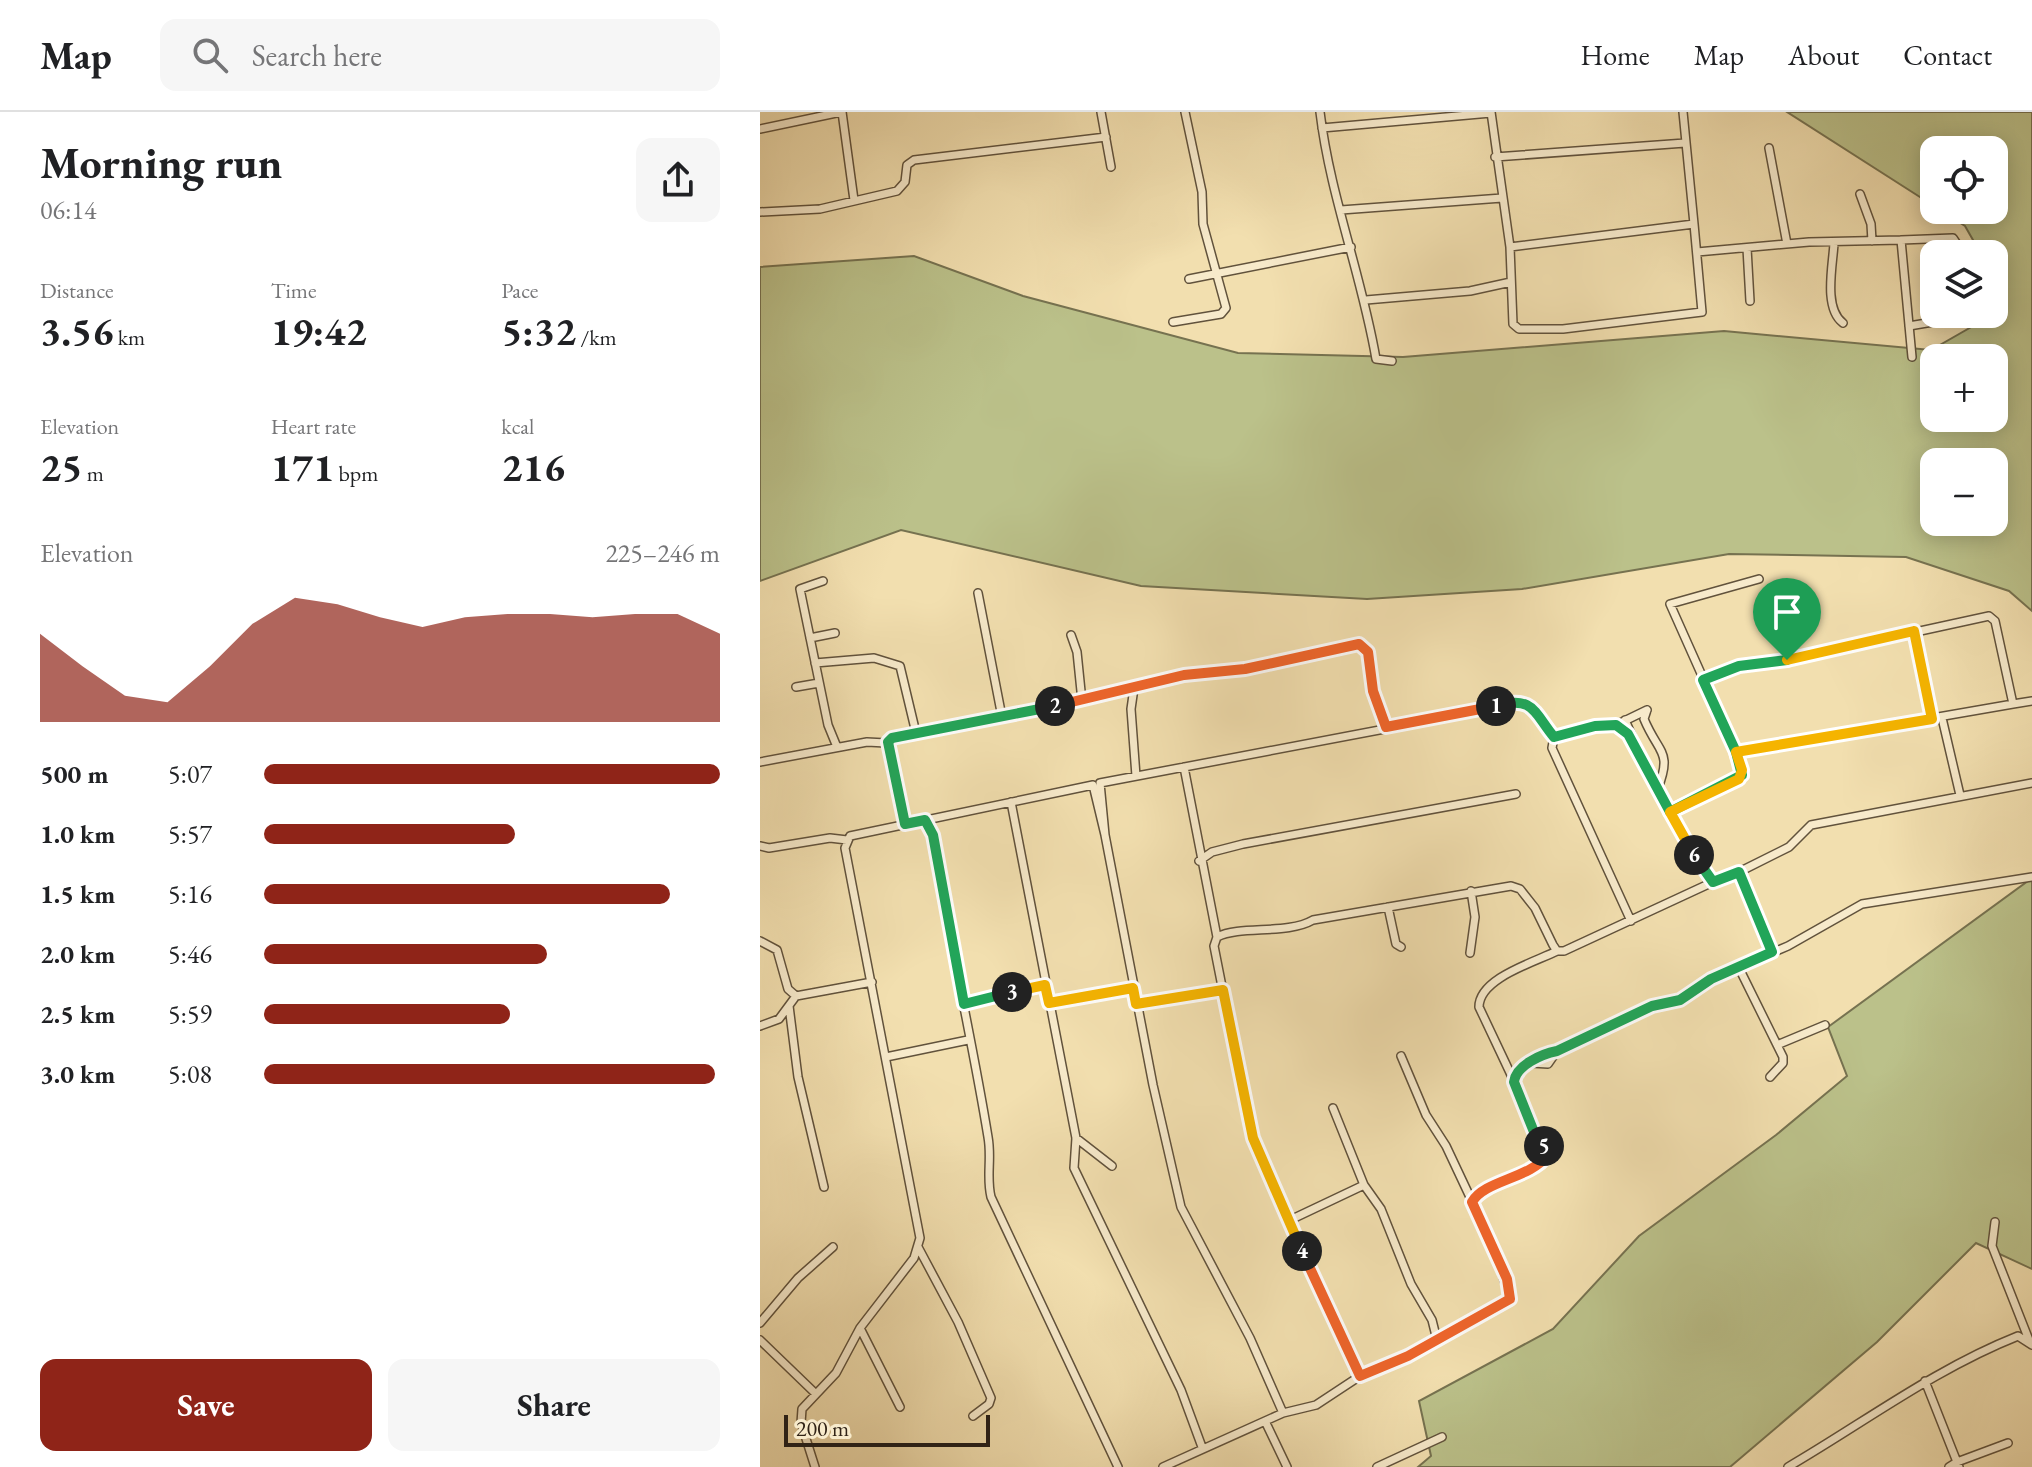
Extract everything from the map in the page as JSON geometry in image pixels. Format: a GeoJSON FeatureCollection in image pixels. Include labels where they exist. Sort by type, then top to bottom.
{"type":"FeatureCollection","features":[{"type":"Feature","properties":{"kind":"street"},"geometry":{"type":"LineString","coordinates":[[760,129],[841,112],[854,200]]}},
{"type":"Feature","properties":{"kind":"street"},"geometry":{"type":"LineString","coordinates":[[1101,112],[1111,167]]}},
{"type":"Feature","properties":{"kind":"street"},"geometry":{"type":"LineString","coordinates":[[1173,322],[1225,313],[1219,272],[1203,224],[1202,192],[1185,112]]}},
{"type":"Feature","properties":{"kind":"street"},"geometry":{"type":"LineString","coordinates":[[1320,112],[1341,210],[1366,300],[1376,359],[1392,361]]}},
{"type":"Feature","properties":{"kind":"street"},"geometry":{"type":"LineString","coordinates":[[1322,128],[1403,116],[1491,112],[1510,247],[1513,324],[1519,329],[1563,329],[1695,315],[1704,307],[1683,112]]}},
{"type":"Feature","properties":{"kind":"street"},"geometry":{"type":"LineString","coordinates":[[760,212],[820,209],[901,189],[907,165],[914,160],[1106,137]]}},
{"type":"Feature","properties":{"kind":"street"},"geometry":{"type":"LineString","coordinates":[[1495,157],[1685,143]]}},
{"type":"Feature","properties":{"kind":"street"},"geometry":{"type":"LineString","coordinates":[[1769,148],[1787,244]]}},
{"type":"Feature","properties":{"kind":"street"},"geometry":{"type":"LineString","coordinates":[[1860,194],[1871,224],[1872,241]]}},
{"type":"Feature","properties":{"kind":"street"},"geometry":{"type":"LineString","coordinates":[[1341,210],[1502,198]]}},
{"type":"Feature","properties":{"kind":"street"},"geometry":{"type":"LineString","coordinates":[[1510,247],[1694,224]]}},
{"type":"Feature","properties":{"kind":"street"},"geometry":{"type":"LineString","coordinates":[[1901,240],[1912,357]]}},
{"type":"Feature","properties":{"kind":"street"},"geometry":{"type":"LineString","coordinates":[[1697,252],[1787,244],[1954,240]]}},
{"type":"Feature","properties":{"kind":"street"},"geometry":{"type":"LineString","coordinates":[[1834,243],[1831,298],[1838,319],[1843,323]]}},
{"type":"Feature","properties":{"kind":"street"},"geometry":{"type":"LineString","coordinates":[[1189,279],[1351,247]]}},
{"type":"Feature","properties":{"kind":"street"},"geometry":{"type":"LineString","coordinates":[[1747,248],[1750,301]]}},
{"type":"Feature","properties":{"kind":"street"},"geometry":{"type":"LineString","coordinates":[[1366,300],[1470,291],[1511,282]]}},
{"type":"Feature","properties":{"kind":"street"},"geometry":{"type":"LineString","coordinates":[[1909,326],[1920,324]]}},
{"type":"Feature","properties":{"kind":"street"},"geometry":{"type":"LineString","coordinates":[[1670,812],[1739,779],[1742,770],[1670,604],[1759,579]]}},
{"type":"Feature","properties":{"kind":"street"},"geometry":{"type":"LineString","coordinates":[[823,581],[800,589],[831,737],[837,747]]}},
{"type":"Feature","properties":{"kind":"street"},"geometry":{"type":"LineString","coordinates":[[978,593],[1002,717]]}},
{"type":"Feature","properties":{"kind":"street"},"geometry":{"type":"LineString","coordinates":[[1703,680],[1739,666],[1787,660],[1914,631],[1993,617],[2013,704]]}},
{"type":"Feature","properties":{"kind":"street"},"geometry":{"type":"LineString","coordinates":[[1914,631],[1932,719]]}},
{"type":"Feature","properties":{"kind":"street"},"geometry":{"type":"LineString","coordinates":[[810,638],[835,633]]}},
{"type":"Feature","properties":{"kind":"street"},"geometry":{"type":"LineString","coordinates":[[1071,635],[1077,652],[1082,701]]}},
{"type":"Feature","properties":{"kind":"street"},"geometry":{"type":"LineString","coordinates":[[760,762],[837,747],[888,742],[916,733],[1359,644],[1368,652],[1373,691],[1386,727]]}},
{"type":"Feature","properties":{"kind":"street"},"geometry":{"type":"LineString","coordinates":[[815,663],[874,658],[900,666],[916,733]]}},
{"type":"Feature","properties":{"kind":"street"},"geometry":{"type":"LineString","coordinates":[[796,687],[819,683]]}},
{"type":"Feature","properties":{"kind":"street"},"geometry":{"type":"LineString","coordinates":[[1134,688],[1131,709],[1136,776]]}},
{"type":"Feature","properties":{"kind":"street"},"geometry":{"type":"LineString","coordinates":[[1105,835],[1100,783],[1516,701],[1537,711],[1554,737],[1552,748],[1631,921]]}},
{"type":"Feature","properties":{"kind":"street"},"geometry":{"type":"LineString","coordinates":[[1736,752],[2032,701]]}},
{"type":"Feature","properties":{"kind":"street"},"geometry":{"type":"LineString","coordinates":[[1554,737],[1595,726],[1616,725],[1647,710],[1644,719],[1655,744],[1666,757],[1666,770],[1657,791]]}},
{"type":"Feature","properties":{"kind":"street"},"geometry":{"type":"LineString","coordinates":[[1942,718],[1960,795]]}},
{"type":"Feature","properties":{"kind":"street"},"geometry":{"type":"LineString","coordinates":[[1627,720],[1628,734],[1657,791],[1713,882]]}},
{"type":"Feature","properties":{"kind":"street"},"geometry":{"type":"LineString","coordinates":[[1616,725],[1628,734]]}},
{"type":"Feature","properties":{"kind":"street"},"geometry":{"type":"LineString","coordinates":[[888,742],[905,824]]}},
{"type":"Feature","properties":{"kind":"street"},"geometry":{"type":"LineString","coordinates":[[1184,767],[1199,861],[1217,937],[1214,946],[1253,1138],[1360,1376]]}},
{"type":"Feature","properties":{"kind":"street"},"geometry":{"type":"LineString","coordinates":[[1472,1202],[1484,1190],[1518,1178],[1548,1155],[1479,1007],[1479,998],[1491,984],[1557,951],[1739,872],[1789,847],[1815,823],[2032,783]]}},
{"type":"Feature","properties":{"kind":"street"},"geometry":{"type":"LineString","coordinates":[[973,1416],[989,1404],[991,1398],[958,1322],[918,1247],[886,1057],[845,848],[847,840],[855,834],[1093,785],[1136,1004],[1181,1207],[1250,1338],[1283,1413]]}},
{"type":"Feature","properties":{"kind":"street"},"geometry":{"type":"LineString","coordinates":[[1199,861],[1212,852],[1243,844],[1516,794]]}},
{"type":"Feature","properties":{"kind":"street"},"geometry":{"type":"LineString","coordinates":[[1011,802],[1076,1138],[1074,1168],[1181,1390],[1202,1447]]}},
{"type":"Feature","properties":{"kind":"street"},"geometry":{"type":"LineString","coordinates":[[925,820],[933,835],[992,1163],[987,1178],[991,1197],[1118,1467]]}},
{"type":"Feature","properties":{"kind":"street"},"geometry":{"type":"LineString","coordinates":[[760,846],[769,848],[830,838],[847,840]]}},
{"type":"Feature","properties":{"kind":"street"},"geometry":{"type":"LineString","coordinates":[[1739,872],[1772,952]]}},
{"type":"Feature","properties":{"kind":"street"},"geometry":{"type":"LineString","coordinates":[[1514,1082],[1514,1075],[1542,1055],[1557,1051],[1652,1006],[1680,1000],[1711,979],[1772,952],[1871,901],[2032,877]]}},
{"type":"Feature","properties":{"kind":"street"},"geometry":{"type":"LineString","coordinates":[[1217,937],[1227,932],[1256,933],[1471,891],[1520,889],[1557,951]]}},
{"type":"Feature","properties":{"kind":"street"},"geometry":{"type":"LineString","coordinates":[[1470,953],[1475,917],[1471,891]]}},
{"type":"Feature","properties":{"kind":"street"},"geometry":{"type":"LineString","coordinates":[[1388,907],[1396,944],[1401,947]]}},
{"type":"Feature","properties":{"kind":"street"},"geometry":{"type":"LineString","coordinates":[[760,941],[777,950],[788,989],[796,996]]}},
{"type":"Feature","properties":{"kind":"street"},"geometry":{"type":"LineString","coordinates":[[1739,968],[1783,1063],[1770,1077]]}},
{"type":"Feature","properties":{"kind":"street"},"geometry":{"type":"LineString","coordinates":[[760,1026],[779,1019],[796,996],[872,982]]}},
{"type":"Feature","properties":{"kind":"street"},"geometry":{"type":"LineString","coordinates":[[964,1004],[1045,985]]}},
{"type":"Feature","properties":{"kind":"street"},"geometry":{"type":"LineString","coordinates":[[1049,1003],[1133,988]]}},
{"type":"Feature","properties":{"kind":"street"},"geometry":{"type":"LineString","coordinates":[[1136,1004],[1223,990]]}},
{"type":"Feature","properties":{"kind":"street"},"geometry":{"type":"LineString","coordinates":[[789,1006],[798,1077],[824,1187]]}},
{"type":"Feature","properties":{"kind":"street"},"geometry":{"type":"LineString","coordinates":[[1777,1045],[1825,1025]]}},
{"type":"Feature","properties":{"kind":"street"},"geometry":{"type":"LineString","coordinates":[[886,1057],[968,1040]]}},
{"type":"Feature","properties":{"kind":"street"},"geometry":{"type":"LineString","coordinates":[[1163,1467],[1283,1413],[1316,1405],[1360,1376],[1437,1340],[1510,1299],[1507,1279],[1446,1146],[1426,1115],[1401,1056]]}},
{"type":"Feature","properties":{"kind":"street"},"geometry":{"type":"LineString","coordinates":[[1333,1108],[1364,1185],[1381,1209],[1411,1284],[1432,1320],[1437,1340]]}},
{"type":"Feature","properties":{"kind":"street"},"geometry":{"type":"LineString","coordinates":[[1076,1138],[1112,1166]]}},
{"type":"Feature","properties":{"kind":"street"},"geometry":{"type":"LineString","coordinates":[[1288,1221],[1364,1185]]}},
{"type":"Feature","properties":{"kind":"street"},"geometry":{"type":"LineString","coordinates":[[1995,1222],[1992,1246],[2031,1343]]}},
{"type":"Feature","properties":{"kind":"street"},"geometry":{"type":"LineString","coordinates":[[760,1323],[798,1278],[833,1247]]}},
{"type":"Feature","properties":{"kind":"street"},"geometry":{"type":"LineString","coordinates":[[815,1467],[801,1417],[802,1409],[836,1373],[860,1328],[918,1247]]}},
{"type":"Feature","properties":{"kind":"street"},"geometry":{"type":"LineString","coordinates":[[860,1328],[900,1407]]}},
{"type":"Feature","properties":{"kind":"street"},"geometry":{"type":"LineString","coordinates":[[1788,1467],[1925,1381],[2018,1336],[2031,1343]]}},
{"type":"Feature","properties":{"kind":"street"},"geometry":{"type":"LineString","coordinates":[[760,1340],[816,1394]]}},
{"type":"Feature","properties":{"kind":"street"},"geometry":{"type":"LineString","coordinates":[[1925,1381],[1958,1464]]}},
{"type":"Feature","properties":{"kind":"street"},"geometry":{"type":"LineString","coordinates":[[1265,1421],[1287,1467]]}},
{"type":"Feature","properties":{"kind":"street"},"geometry":{"type":"LineString","coordinates":[[1377,1467],[1442,1437]]}},
{"type":"Feature","properties":{"kind":"street"},"geometry":{"type":"LineString","coordinates":[[1949,1467],[2008,1443]]}},
{"type":"Feature","properties":{"kind":"green space"},"geometry":{"type":"Polygon","coordinates":[[[1787,112],[2032,112],[2032,611],[2009,591],[1906,557],[1729,554],[1522,589],[1367,599],[1141,586],[901,530],[760,581],[760,267],[914,256],[1023,296],[1238,353],[1403,357],[1724,331],[1920,349],[1920,432],[2008,432],[2008,344],[1942,344],[1970,328],[2008,328],[2008,240],[1973,240],[1962,224],[2008,224],[2008,136],[1920,136],[1920,197],[1787,112]]]}},
{"type":"Feature","properties":{"kind":"green space"},"geometry":{"type":"Polygon","coordinates":[[[2032,878],[2032,1269],[1976,1243],[1877,1342],[1730,1467],[1418,1467],[1431,1456],[1419,1401],[1553,1329],[1639,1236],[1776,1135],[1847,1076],[1828,1027],[2032,878]]]}},
{"type":"Feature","properties":{"kind":"route"},"geometry":{"type":"LineString","coordinates":[[1787,660],[1739,666],[1703,680],[1736,752],[1742,775],[1670,812],[1637,748],[1628,734],[1616,725],[1595,726],[1564,737],[1554,737],[1537,711],[1516,701],[1485,710],[1386,727],[1373,691],[1368,652],[1365,646],[1359,644],[1245,669],[1184,675],[1082,701],[892,738],[888,742],[905,824],[925,820],[933,835],[964,1004],[1045,985],[1049,1003],[1133,988],[1136,1004],[1223,990],[1243,1093],[1261,1162],[1360,1376],[1408,1356],[1510,1299],[1507,1279],[1473,1210],[1472,1202],[1484,1190],[1518,1178],[1548,1155],[1534,1132],[1514,1075],[1542,1055],[1557,1051],[1652,1006],[1680,1000],[1711,979],[1772,952],[1739,872],[1713,882],[1670,812],[1739,779],[1742,775],[1742,770],[1736,752],[1846,731],[1932,719],[1914,631],[1787,660]]}}]}
